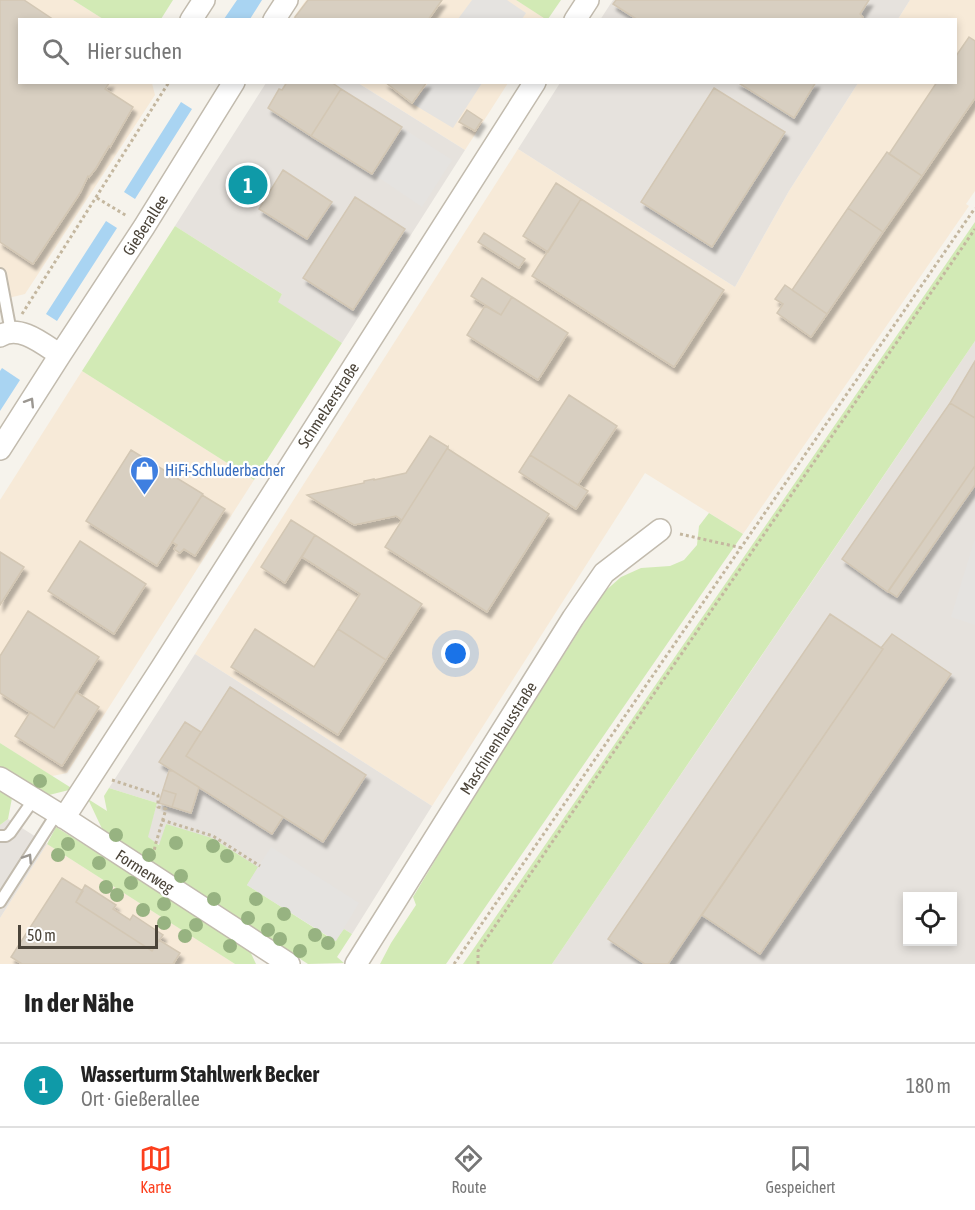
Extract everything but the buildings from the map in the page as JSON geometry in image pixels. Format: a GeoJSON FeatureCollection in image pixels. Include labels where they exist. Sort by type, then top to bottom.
{"type":"FeatureCollection","features":[{"type":"Feature","properties":{"kind":"street"},"geometry":{"type":"LineString","coordinates":[[192,18],[204,0]]}},
{"type":"Feature","properties":{"kind":"street"},"geometry":{"type":"LineString","coordinates":[[275,18],[287,0]]}},
{"type":"Feature","properties":{"kind":"street"},"geometry":{"type":"LineString","coordinates":[[576,18],[588,0]]}},
{"type":"Feature","properties":{"kind":"street","name":"Schmelzerstraße"},"geometry":{"type":"LineString","coordinates":[[60,816],[93,774],[534,84]]}},
{"type":"Feature","properties":{"kind":"street","name":"Gießerallee"},"geometry":{"type":"LineString","coordinates":[[0,449],[144,227],[225,86]]}},
{"type":"Feature","properties":{"kind":"street"},"geometry":{"type":"LineString","coordinates":[[5,334],[23,334],[60,355]]}},
{"type":"Feature","properties":{"kind":"street","name":"Maschinenhausstraße"},"geometry":{"type":"LineString","coordinates":[[356,964],[573,618],[604,573],[660,530]]}},
{"type":"Feature","properties":{"kind":"street","name":"Formerweg"},"geometry":{"type":"LineString","coordinates":[[0,778],[280,962]]}},
{"type":"Feature","properties":{"kind":"lane"},"geometry":{"type":"LineString","coordinates":[[0,274],[5,334]]}},
{"type":"Feature","properties":{"kind":"lane"},"geometry":{"type":"LineString","coordinates":[[0,836],[10,833],[34,799]]}},
{"type":"Feature","properties":{"kind":"lane"},"geometry":{"type":"LineString","coordinates":[[0,902],[60,816]]}},
{"type":"Feature","properties":{"kind":"path"},"geometry":{"type":"LineString","coordinates":[[5,334],[97,198],[168,84]]}},
{"type":"Feature","properties":{"kind":"path"},"geometry":{"type":"LineString","coordinates":[[97,198],[126,216]]}},
{"type":"Feature","properties":{"kind":"path"},"geometry":{"type":"LineString","coordinates":[[454,964],[975,208]]}},
{"type":"Feature","properties":{"kind":"path"},"geometry":{"type":"LineString","coordinates":[[478,964],[478,951],[975,229]]}},
{"type":"Feature","properties":{"kind":"path"},"geometry":{"type":"LineString","coordinates":[[660,530],[742,548]]}},
{"type":"Feature","properties":{"kind":"path"},"geometry":{"type":"LineString","coordinates":[[93,774],[158,795],[158,807],[166,809],[155,846],[152,876]]}},
{"type":"Feature","properties":{"kind":"path"},"geometry":{"type":"LineString","coordinates":[[162,820],[213,836],[260,866]]}},
{"type":"Feature","properties":{"kind":"shaded area"},"geometry":{"type":"Polygon","coordinates":[[[0,0],[73,0],[101,18],[18,18],[18,84],[152,84],[155,95],[25,294],[0,300],[0,0]]]}},
{"type":"Feature","properties":{"kind":"shaded area"},"geometry":{"type":"Polygon","coordinates":[[[306,0],[516,0],[545,18],[293,18],[306,0]]]}},
{"type":"Feature","properties":{"kind":"shaded area"},"geometry":{"type":"Polygon","coordinates":[[[472,0],[507,0],[526,13],[523,18],[459,18],[472,0]]]}},
{"type":"Feature","properties":{"kind":"shaded area"},"geometry":{"type":"Polygon","coordinates":[[[613,0],[910,0],[899,18],[601,18],[613,0]]]}},
{"type":"Feature","properties":{"kind":"shaded area"},"geometry":{"type":"Polygon","coordinates":[[[910,0],[975,0],[975,191],[966,204],[969,206],[743,534],[645,473],[432,806],[195,654],[518,149],[735,287],[789,191],[857,84],[957,84],[957,18],[899,18],[910,0]]]}},
{"type":"Feature","properties":{"kind":"shaded area"},"geometry":{"type":"Polygon","coordinates":[[[265,84],[360,84],[465,150],[342,343],[277,302],[282,294],[175,226],[265,84]]]}},
{"type":"Feature","properties":{"kind":"shaded area"},"geometry":{"type":"Polygon","coordinates":[[[360,84],[507,84],[465,150],[360,84]]]}},
{"type":"Feature","properties":{"kind":"shaded area"},"geometry":{"type":"Polygon","coordinates":[[[427,84],[481,84],[453,128],[413,104],[427,84]]]}},
{"type":"Feature","properties":{"kind":"shaded area"},"geometry":{"type":"Polygon","coordinates":[[[559,84],[857,84],[789,191],[735,287],[518,149],[559,84]]]}},
{"type":"Feature","properties":{"kind":"shaded area"},"geometry":{"type":"Polygon","coordinates":[[[404,129],[452,160],[422,207],[375,175],[404,129]]]}},
{"type":"Feature","properties":{"kind":"shaded area"},"geometry":{"type":"Polygon","coordinates":[[[975,341],[975,964],[552,964],[975,341]]]}},
{"type":"Feature","properties":{"kind":"shaded area"},"geometry":{"type":"Polygon","coordinates":[[[82,371],[254,480],[67,773],[52,776],[0,743],[0,500],[82,371]]]}},
{"type":"Feature","properties":{"kind":"shaded area"},"geometry":{"type":"Polygon","coordinates":[[[975,538],[975,625],[951,617],[975,538]]]}},
{"type":"Feature","properties":{"kind":"shaded area"},"geometry":{"type":"Polygon","coordinates":[[[195,654],[432,806],[352,934],[344,929],[336,941],[247,885],[166,824],[160,845],[147,837],[157,803],[109,788],[195,654]]]}},
{"type":"Feature","properties":{"kind":"shaded area"},"geometry":{"type":"Polygon","coordinates":[[[8,819],[47,844],[0,918],[0,825],[8,819]]]}},
{"type":"Feature","properties":{"kind":"shaded area"},"geometry":{"type":"Polygon","coordinates":[[[47,844],[235,964],[0,964],[0,918],[47,844]]]}},
{"type":"Feature","properties":{"kind":"shaded area"},"geometry":{"type":"Polygon","coordinates":[[[271,847],[359,903],[336,941],[247,885],[271,847]]]}},
{"type":"Feature","properties":{"kind":"green space"},"geometry":{"type":"Polygon","coordinates":[[[73,0],[173,0],[162,18],[101,18],[73,0]]]}},
{"type":"Feature","properties":{"kind":"green space"},"geometry":{"type":"Polygon","coordinates":[[[516,0],[561,0],[548,18],[544,18],[516,0]]]}},
{"type":"Feature","properties":{"kind":"green space"},"geometry":{"type":"Polygon","coordinates":[[[975,222],[975,341],[552,964],[463,964],[975,222]]]}},
{"type":"Feature","properties":{"kind":"green space"},"geometry":{"type":"Polygon","coordinates":[[[175,226],[282,294],[278,302],[342,343],[254,480],[82,371],[175,226]]]}},
{"type":"Feature","properties":{"kind":"green space"},"geometry":{"type":"Polygon","coordinates":[[[709,513],[743,534],[446,964],[380,964],[416,905],[413,897],[603,593],[621,577],[641,568],[670,566],[684,560],[697,545],[699,526],[709,513]]]}},
{"type":"Feature","properties":{"kind":"green space"},"geometry":{"type":"Polygon","coordinates":[[[0,743],[73,789],[45,796],[0,768],[0,743]]]}},
{"type":"Feature","properties":{"kind":"green space"},"geometry":{"type":"Polygon","coordinates":[[[109,788],[157,803],[148,837],[159,845],[166,824],[212,838],[258,867],[247,885],[335,941],[344,929],[352,934],[337,957],[344,963],[308,964],[104,833],[88,799],[107,811],[104,796],[109,788]]]}},
{"type":"Feature","properties":{"kind":"green space"},"geometry":{"type":"Polygon","coordinates":[[[0,790],[12,798],[8,819],[0,825],[0,790]]]}},
{"type":"Feature","properties":{"kind":"green space"},"geometry":{"type":"Polygon","coordinates":[[[56,827],[248,947],[256,964],[235,964],[47,844],[56,827]]]}},
{"type":"Feature","properties":{"kind":"water"},"geometry":{"type":"Polygon","coordinates":[[[237,0],[262,0],[251,18],[225,18],[237,0]]]}},
{"type":"Feature","properties":{"kind":"water"},"geometry":{"type":"Polygon","coordinates":[[[181,102],[192,109],[135,199],[124,192],[181,102]]]}},
{"type":"Feature","properties":{"kind":"water"},"geometry":{"type":"Polygon","coordinates":[[[106,221],[117,228],[57,321],[46,314],[106,221]]]}},
{"type":"Feature","properties":{"kind":"water"},"geometry":{"type":"Polygon","coordinates":[[[2,368],[20,380],[0,411],[0,371],[2,368]]]}},
{"type":"Feature","properties":{"kind":"place","name":"Wasserturm Stahlwerk Becker"},"geometry":{"type":"Point","coordinates":[248,185]}},
{"type":"Feature","properties":{"kind":"place","name":"HiFi-Schluderbacher"},"geometry":{"type":"Point","coordinates":[144,496]}}]}
